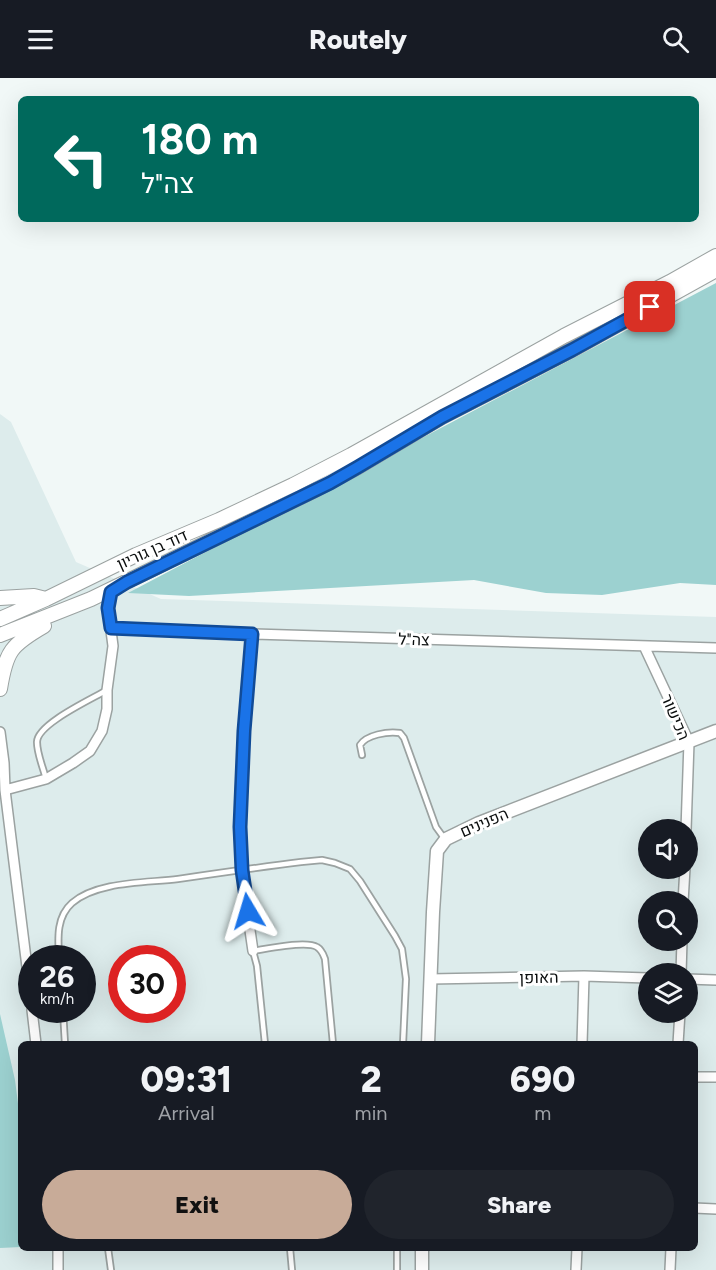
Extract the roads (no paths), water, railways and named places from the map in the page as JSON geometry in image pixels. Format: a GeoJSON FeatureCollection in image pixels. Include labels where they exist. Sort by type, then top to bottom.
{"type":"FeatureCollection","features":[{"type":"Feature","properties":{"kind":"main road","name":"דוד בן גוריון"},"geometry":{"type":"LineString","coordinates":[[0,619],[293,485],[564,336],[716,256]]}},
{"type":"Feature","properties":{"kind":"main road","name":"דוד בן גוריון"},"geometry":{"type":"LineString","coordinates":[[0,635],[66,610],[127,582],[325,485],[442,417],[572,350],[716,270]]}},
{"type":"Feature","properties":{"kind":"main road"},"geometry":{"type":"LineString","coordinates":[[0,598],[34,596],[46,599]]}},
{"type":"Feature","properties":{"kind":"main road"},"geometry":{"type":"LineString","coordinates":[[0,689],[2,672],[10,652],[27,635],[66,610]]}},
{"type":"Feature","properties":{"kind":"street"},"geometry":{"type":"LineString","coordinates":[[5,790],[46,778],[73,763],[90,751],[102,731],[107,709],[107,690],[113,646],[108,608],[111,592],[127,582]]}},
{"type":"Feature","properties":{"kind":"street","name":"צה\"ל"},"geometry":{"type":"LineString","coordinates":[[111,628],[716,648]]}},
{"type":"Feature","properties":{"kind":"street"},"geometry":{"type":"LineString","coordinates":[[252,634],[244,731],[240,827],[242,870],[253,951]]}},
{"type":"Feature","properties":{"kind":"street","name":"הכישור"},"geometry":{"type":"LineString","coordinates":[[644,646],[689,742],[686,819]]}},
{"type":"Feature","properties":{"kind":"street","name":"הפנינים"},"geometry":{"type":"LineString","coordinates":[[428,1041],[437,851],[446,839],[716,731]]}},
{"type":"Feature","properties":{"kind":"street"},"geometry":{"type":"LineString","coordinates":[[0,732],[4,763],[4,805],[23,945]]}},
{"type":"Feature","properties":{"kind":"street"},"geometry":{"type":"LineString","coordinates":[[0,777],[5,790]]}},
{"type":"Feature","properties":{"kind":"street"},"geometry":{"type":"LineString","coordinates":[[582,1041],[584,976]]}},
{"type":"Feature","properties":{"kind":"street","name":"האופן"},"geometry":{"type":"LineString","coordinates":[[430,980],[584,976],[638,978]]}},
{"type":"Feature","properties":{"kind":"street"},"geometry":{"type":"LineString","coordinates":[[698,979],[716,980]]}},
{"type":"Feature","properties":{"kind":"street"},"geometry":{"type":"LineString","coordinates":[[34,1023],[36,1041]]}},
{"type":"Feature","properties":{"kind":"street"},"geometry":{"type":"LineString","coordinates":[[678,1041],[679,1023]]}},
{"type":"Feature","properties":{"kind":"street"},"geometry":{"type":"LineString","coordinates":[[698,1077],[716,1077]]}},
{"type":"Feature","properties":{"kind":"street"},"geometry":{"type":"LineString","coordinates":[[698,1208],[716,1209]]}},
{"type":"Feature","properties":{"kind":"street"},"geometry":{"type":"LineString","coordinates":[[58,1251],[58,1270]]}},
{"type":"Feature","properties":{"kind":"street"},"geometry":{"type":"LineString","coordinates":[[422,1251],[422,1270]]}},
{"type":"Feature","properties":{"kind":"street"},"geometry":{"type":"LineString","coordinates":[[576,1270],[577,1251]]}},
{"type":"Feature","properties":{"kind":"street"},"geometry":{"type":"LineString","coordinates":[[670,1270],[671,1251]]}},
{"type":"Feature","properties":{"kind":"lane"},"geometry":{"type":"LineString","coordinates":[[46,778],[37,740],[41,731],[62,715],[107,690]]}},
{"type":"Feature","properties":{"kind":"lane"},"geometry":{"type":"LineString","coordinates":[[362,755],[360,745],[368,738],[393,732],[400,733],[404,738],[436,827],[446,839]]}},
{"type":"Feature","properties":{"kind":"lane"},"geometry":{"type":"LineString","coordinates":[[59,945],[60,922],[66,910],[85,894],[99,889],[130,883],[322,860],[335,863],[350,869],[360,881],[402,949],[406,979],[403,1041]]}},
{"type":"Feature","properties":{"kind":"lane"},"geometry":{"type":"LineString","coordinates":[[266,1041],[257,966],[253,951],[310,944],[318,947],[325,959],[333,1041]]}},
{"type":"Feature","properties":{"kind":"lane"},"geometry":{"type":"LineString","coordinates":[[64,1023],[66,1041]]}},
{"type":"Feature","properties":{"kind":"lane"},"geometry":{"type":"LineString","coordinates":[[108,1251],[111,1270]]}},
{"type":"Feature","properties":{"kind":"lane"},"geometry":{"type":"LineString","coordinates":[[290,1251],[292,1270]]}},
{"type":"Feature","properties":{"kind":"lane"},"geometry":{"type":"LineString","coordinates":[[397,1270],[398,1251]]}}]}
